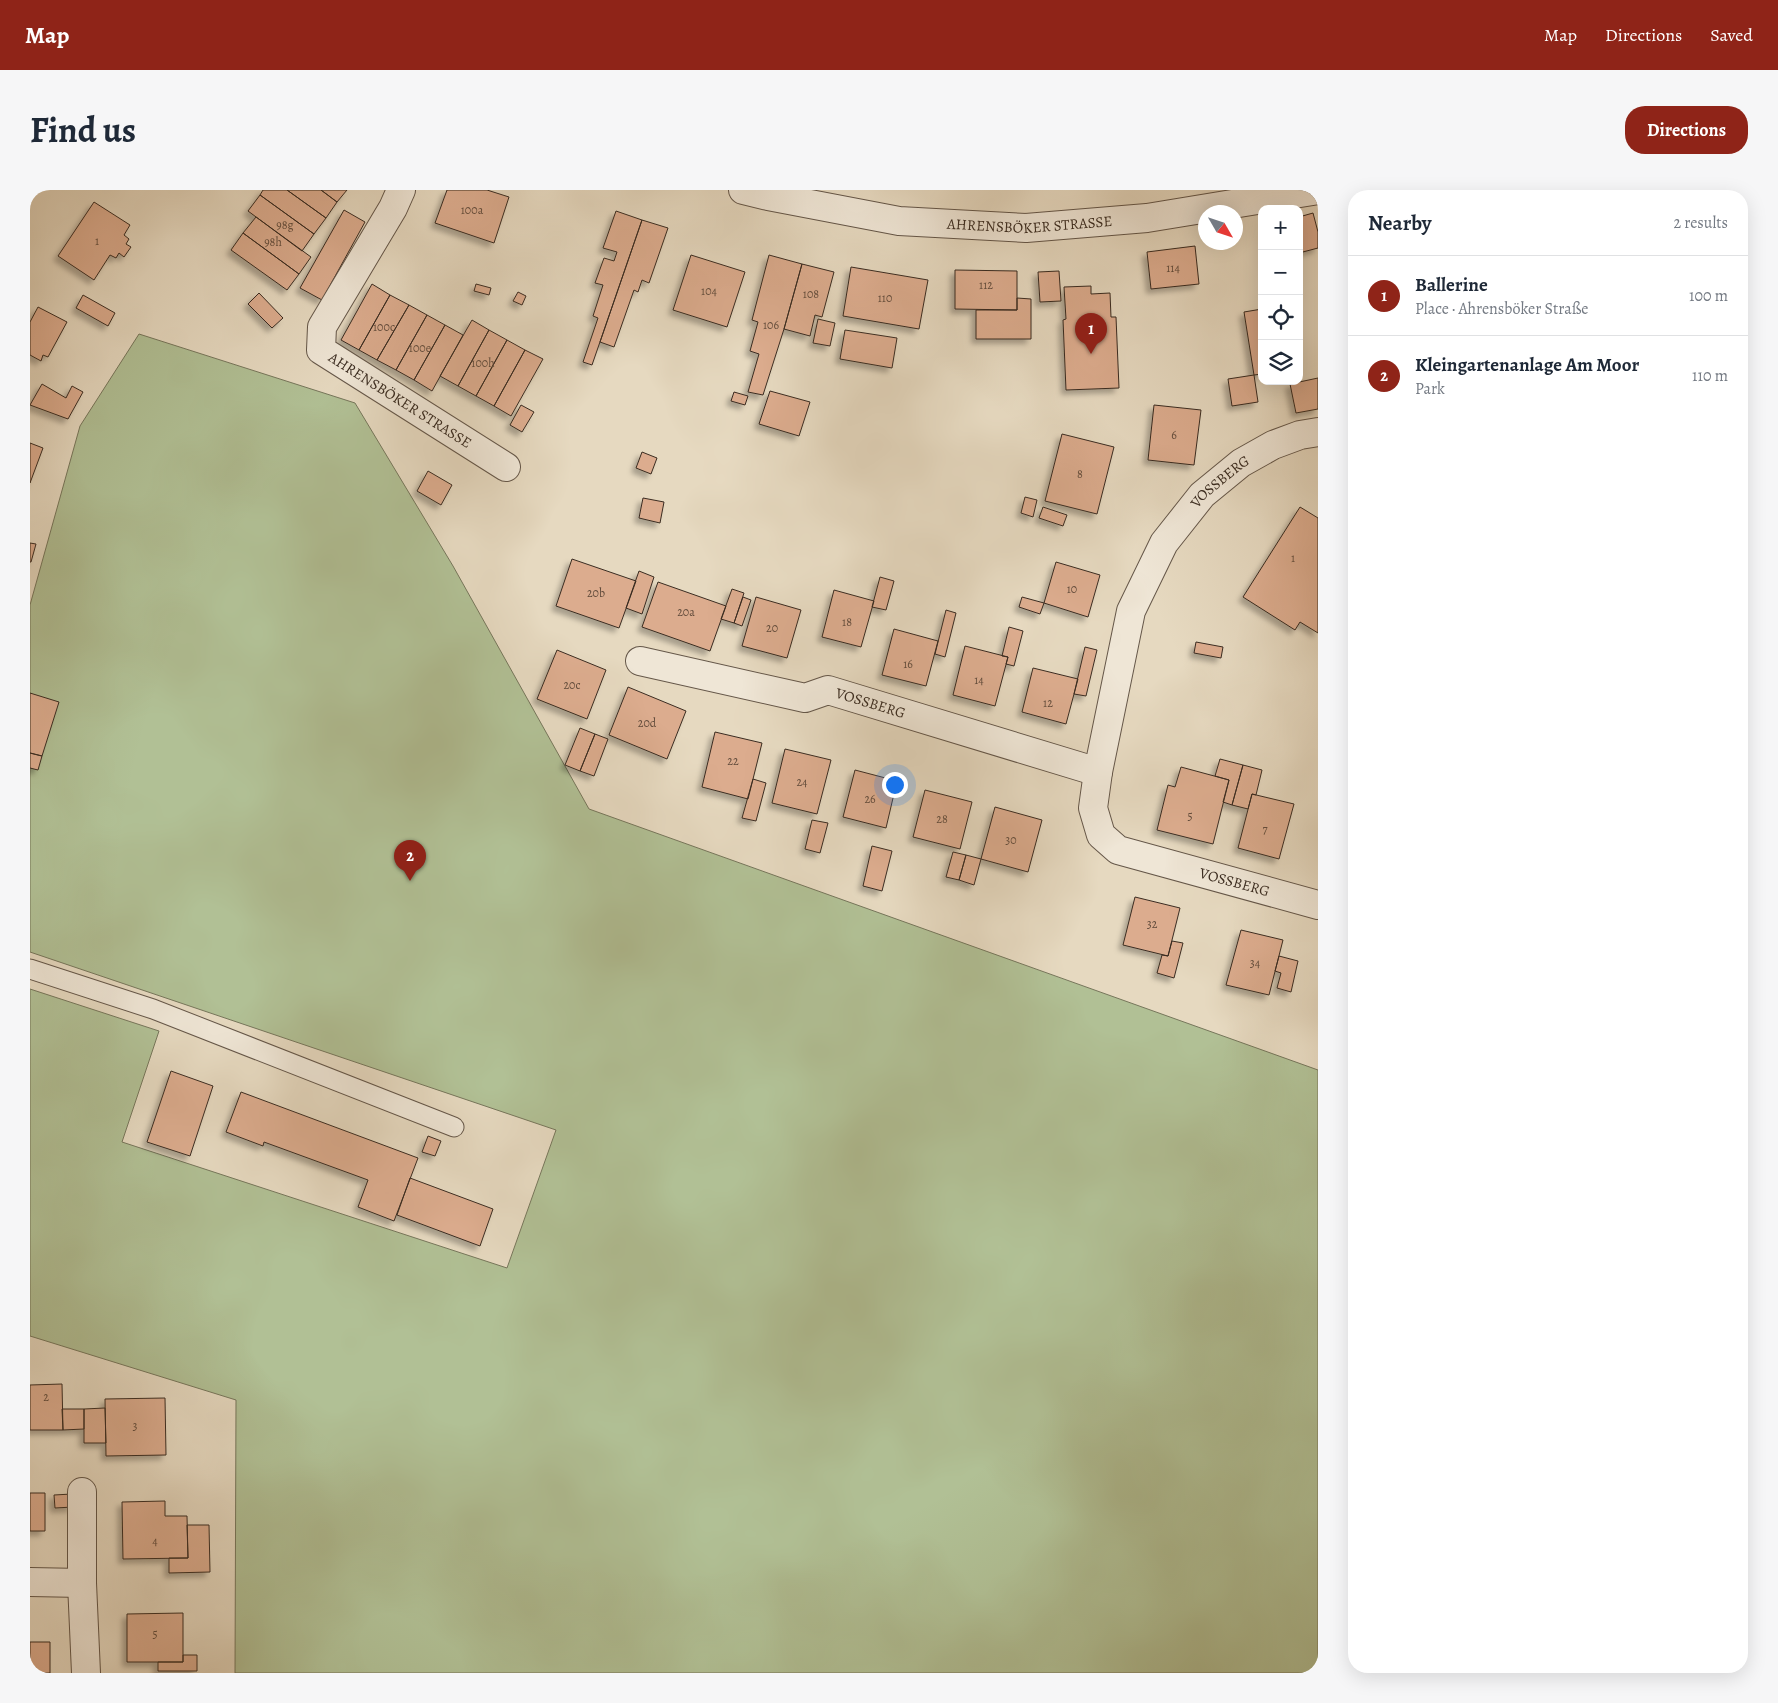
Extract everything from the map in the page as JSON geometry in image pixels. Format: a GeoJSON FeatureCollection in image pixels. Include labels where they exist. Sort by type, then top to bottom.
{"type":"FeatureCollection","features":[{"type":"Feature","properties":{"kind":"street","name":"AHRENSBÖKER STRASSE"},"geometry":{"type":"LineString","coordinates":[[401,190],[393,208],[322,327],[320,350],[506,467]]}},
{"type":"Feature","properties":{"kind":"street","name":"AHRENSBÖKER STRASSE"},"geometry":{"type":"LineString","coordinates":[[743,190],[899,221],[1026,228],[1147,218],[1318,190]]}},
{"type":"Feature","properties":{"kind":"street","name":"VOSSBERG"},"geometry":{"type":"LineString","coordinates":[[1318,432],[1300,435],[1273,445],[1241,463],[1202,495],[1164,543],[1131,611],[1098,772],[1093,808],[1101,835],[1118,850],[1318,905]]}},
{"type":"Feature","properties":{"kind":"street","name":"VOSSBERG"},"geometry":{"type":"LineString","coordinates":[[640,661],[805,698],[828,690],[1098,772]]}},
{"type":"Feature","properties":{"kind":"street"},"geometry":{"type":"LineString","coordinates":[[82,1492],[82,1583],[86,1673]]}},
{"type":"Feature","properties":{"kind":"street"},"geometry":{"type":"LineString","coordinates":[[30,1582],[82,1583]]}},
{"type":"Feature","properties":{"kind":"lane"},"geometry":{"type":"LineString","coordinates":[[30,969],[153,1009],[454,1127]]}},
{"type":"Feature","properties":{"kind":"green space"},"geometry":{"type":"Polygon","coordinates":[[[139,334],[355,403],[453,566],[589,809],[1318,1070],[1318,1673],[235,1673],[236,1400],[30,1336],[30,989],[159,1031],[122,1142],[507,1268],[556,1130],[30,952],[30,605],[80,426],[139,334]]]}},
{"type":"Feature","properties":{"kind":"building"},"geometry":{"type":"Polygon","coordinates":[[[263,190],[287,190],[326,218],[314,234],[260,195],[263,190]]]}},
{"type":"Feature","properties":{"kind":"building"},"geometry":{"type":"Polygon","coordinates":[[[287,190],[321,190],[337,202],[326,218],[287,190]]]}},
{"type":"Feature","properties":{"kind":"building"},"geometry":{"type":"Polygon","coordinates":[[[321,190],[347,190],[337,202],[321,190]]]}},
{"type":"Feature","properties":{"kind":"building"},"geometry":{"type":"Polygon","coordinates":[[[447,190],[487,190],[509,197],[494,243],[435,223],[447,190]]]}},
{"type":"Feature","properties":{"kind":"building"},"geometry":{"type":"Polygon","coordinates":[[[260,195],[314,234],[302,251],[248,211],[260,195]]]}},
{"type":"Feature","properties":{"kind":"building"},"geometry":{"type":"Polygon","coordinates":[[[94,202],[130,225],[124,235],[129,239],[126,244],[131,247],[124,257],[119,253],[116,258],[110,255],[94,280],[58,256],[94,202]]]}},
{"type":"Feature","properties":{"kind":"building"},"geometry":{"type":"Polygon","coordinates":[[[344,210],[365,222],[322,300],[300,288],[344,210]]]}},
{"type":"Feature","properties":{"kind":"building"},"geometry":{"type":"Polygon","coordinates":[[[616,211],[642,220],[592,365],[583,362],[598,318],[593,316],[603,285],[595,283],[604,258],[614,261],[617,252],[603,248],[616,211]]]}},
{"type":"Feature","properties":{"kind":"building"},"geometry":{"type":"Polygon","coordinates":[[[1313,213],[1318,232],[1318,248],[1303,252],[1303,250],[1303,216],[1313,213]]]}},
{"type":"Feature","properties":{"kind":"building"},"geometry":{"type":"Polygon","coordinates":[[[256,217],[311,257],[299,274],[243,233],[256,217]]]}},
{"type":"Feature","properties":{"kind":"building"},"geometry":{"type":"Polygon","coordinates":[[[642,220],[668,228],[649,283],[642,280],[638,292],[634,290],[614,347],[600,342],[642,220]]]}},
{"type":"Feature","properties":{"kind":"building"},"geometry":{"type":"Polygon","coordinates":[[[243,233],[299,274],[287,290],[231,250],[243,233]]]}},
{"type":"Feature","properties":{"kind":"building"},"geometry":{"type":"Polygon","coordinates":[[[1195,246],[1199,284],[1151,289],[1147,252],[1195,246]]]}},
{"type":"Feature","properties":{"kind":"building"},"geometry":{"type":"Polygon","coordinates":[[[691,255],[745,272],[727,327],[673,310],[691,255]]]}},
{"type":"Feature","properties":{"kind":"building"},"geometry":{"type":"Polygon","coordinates":[[[769,255],[802,264],[763,395],[748,392],[759,354],[750,351],[758,322],[752,320],[769,255]]]}},
{"type":"Feature","properties":{"kind":"building"},"geometry":{"type":"Polygon","coordinates":[[[802,264],[834,272],[822,317],[815,315],[810,336],[784,329],[802,264]]]}},
{"type":"Feature","properties":{"kind":"building"},"geometry":{"type":"Polygon","coordinates":[[[851,267],[928,280],[919,329],[843,316],[851,267]]]}},
{"type":"Feature","properties":{"kind":"building"},"geometry":{"type":"Polygon","coordinates":[[[955,270],[1017,271],[1017,310],[955,309],[955,270]]]}},
{"type":"Feature","properties":{"kind":"building"},"geometry":{"type":"Polygon","coordinates":[[[1059,271],[1061,301],[1040,302],[1038,272],[1059,271]]]}},
{"type":"Feature","properties":{"kind":"building"},"geometry":{"type":"Polygon","coordinates":[[[372,284],[390,295],[359,350],[341,340],[372,284]]]}},
{"type":"Feature","properties":{"kind":"building"},"geometry":{"type":"Polygon","coordinates":[[[476,284],[491,288],[489,295],[474,291],[476,284]]]}},
{"type":"Feature","properties":{"kind":"building"},"geometry":{"type":"Polygon","coordinates":[[[1091,286],[1091,294],[1110,293],[1111,317],[1116,317],[1119,388],[1066,390],[1063,320],[1066,319],[1064,287],[1091,286]]]}},
{"type":"Feature","properties":{"kind":"building"},"geometry":{"type":"Polygon","coordinates":[[[518,292],[526,296],[522,305],[513,301],[518,292]]]}},
{"type":"Feature","properties":{"kind":"building"},"geometry":{"type":"Polygon","coordinates":[[[259,293],[283,318],[272,328],[248,304],[259,293]]]}},
{"type":"Feature","properties":{"kind":"building"},"geometry":{"type":"Polygon","coordinates":[[[83,295],[115,313],[108,326],[76,308],[83,295]]]}},
{"type":"Feature","properties":{"kind":"building"},"geometry":{"type":"Polygon","coordinates":[[[390,295],[409,305],[377,360],[359,350],[390,295]]]}},
{"type":"Feature","properties":{"kind":"building"},"geometry":{"type":"Polygon","coordinates":[[[1017,298],[1031,299],[1031,339],[976,339],[976,310],[1017,310],[1017,298]]]}},
{"type":"Feature","properties":{"kind":"building"},"geometry":{"type":"Polygon","coordinates":[[[409,305],[427,315],[396,370],[377,360],[409,305]]]}},
{"type":"Feature","properties":{"kind":"building"},"geometry":{"type":"Polygon","coordinates":[[[38,307],[67,322],[48,357],[43,355],[41,361],[30,355],[30,322],[38,307]]]}},
{"type":"Feature","properties":{"kind":"building"},"geometry":{"type":"Polygon","coordinates":[[[1258,310],[1258,374],[1254,375],[1244,312],[1258,310]]]}},
{"type":"Feature","properties":{"kind":"building"},"geometry":{"type":"Polygon","coordinates":[[[427,315],[445,325],[414,380],[396,370],[427,315]]]}},
{"type":"Feature","properties":{"kind":"building"},"geometry":{"type":"Polygon","coordinates":[[[818,319],[835,323],[830,346],[813,343],[818,319]]]}},
{"type":"Feature","properties":{"kind":"building"},"geometry":{"type":"Polygon","coordinates":[[[472,320],[489,330],[458,386],[440,376],[472,320]]]}},
{"type":"Feature","properties":{"kind":"building"},"geometry":{"type":"Polygon","coordinates":[[[445,325],[463,335],[432,391],[414,380],[445,325]]]}},
{"type":"Feature","properties":{"kind":"building"},"geometry":{"type":"Polygon","coordinates":[[[489,330],[507,340],[476,396],[458,386],[489,330]]]}},
{"type":"Feature","properties":{"kind":"building"},"geometry":{"type":"Polygon","coordinates":[[[845,330],[897,338],[892,368],[840,359],[845,330]]]}},
{"type":"Feature","properties":{"kind":"building"},"geometry":{"type":"Polygon","coordinates":[[[507,340],[525,350],[494,406],[476,396],[507,340]]]}},
{"type":"Feature","properties":{"kind":"building"},"geometry":{"type":"Polygon","coordinates":[[[525,350],[543,359],[511,416],[494,406],[525,350]]]}},
{"type":"Feature","properties":{"kind":"building"},"geometry":{"type":"Polygon","coordinates":[[[1254,375],[1258,402],[1232,406],[1228,379],[1254,375]]]}},
{"type":"Feature","properties":{"kind":"building"},"geometry":{"type":"Polygon","coordinates":[[[1318,378],[1318,409],[1296,413],[1290,385],[1303,385],[1303,381],[1318,378]]]}},
{"type":"Feature","properties":{"kind":"building"},"geometry":{"type":"Polygon","coordinates":[[[42,384],[66,398],[72,386],[83,392],[68,419],[30,405],[42,384]]]}},
{"type":"Feature","properties":{"kind":"building"},"geometry":{"type":"Polygon","coordinates":[[[770,391],[810,402],[799,436],[759,424],[770,391]]]}},
{"type":"Feature","properties":{"kind":"building"},"geometry":{"type":"Polygon","coordinates":[[[734,392],[748,396],[745,405],[731,401],[734,392]]]}},
{"type":"Feature","properties":{"kind":"building"},"geometry":{"type":"Polygon","coordinates":[[[521,405],[534,412],[522,432],[510,425],[521,405]]]}},
{"type":"Feature","properties":{"kind":"building"},"geometry":{"type":"Polygon","coordinates":[[[1154,405],[1201,410],[1194,465],[1148,460],[1154,405]]]}},
{"type":"Feature","properties":{"kind":"building"},"geometry":{"type":"Polygon","coordinates":[[[1062,434],[1114,447],[1097,514],[1045,501],[1062,434]]]}},
{"type":"Feature","properties":{"kind":"building"},"geometry":{"type":"Polygon","coordinates":[[[30,443],[43,448],[30,483],[30,443]]]}},
{"type":"Feature","properties":{"kind":"building"},"geometry":{"type":"Polygon","coordinates":[[[642,452],[657,458],[651,474],[636,468],[642,452]]]}},
{"type":"Feature","properties":{"kind":"building"},"geometry":{"type":"Polygon","coordinates":[[[428,471],[452,485],[441,505],[417,491],[428,471]]]}},
{"type":"Feature","properties":{"kind":"building"},"geometry":{"type":"Polygon","coordinates":[[[1025,497],[1037,500],[1033,517],[1021,513],[1025,497]]]}},
{"type":"Feature","properties":{"kind":"building"},"geometry":{"type":"Polygon","coordinates":[[[643,498],[664,502],[660,523],[639,518],[643,498]]]}},
{"type":"Feature","properties":{"kind":"building"},"geometry":{"type":"Polygon","coordinates":[[[1043,507],[1067,515],[1063,526],[1039,518],[1043,507]]]}},
{"type":"Feature","properties":{"kind":"building"},"geometry":{"type":"Polygon","coordinates":[[[1300,507],[1318,518],[1318,633],[1300,622],[1295,630],[1243,597],[1300,507]]]}},
{"type":"Feature","properties":{"kind":"building"},"geometry":{"type":"Polygon","coordinates":[[[30,543],[36,544],[31,562],[30,562],[30,543]]]}},
{"type":"Feature","properties":{"kind":"building"},"geometry":{"type":"Polygon","coordinates":[[[572,559],[636,581],[619,628],[556,606],[572,559]]]}},
{"type":"Feature","properties":{"kind":"building"},"geometry":{"type":"Polygon","coordinates":[[[1056,562],[1100,575],[1088,617],[1044,603],[1056,562]]]}},
{"type":"Feature","properties":{"kind":"building"},"geometry":{"type":"Polygon","coordinates":[[[639,571],[654,577],[642,614],[626,608],[639,571]]]}},
{"type":"Feature","properties":{"kind":"building"},"geometry":{"type":"Polygon","coordinates":[[[880,577],[894,581],[886,610],[872,607],[880,577]]]}},
{"type":"Feature","properties":{"kind":"building"},"geometry":{"type":"Polygon","coordinates":[[[658,582],[726,606],[710,651],[642,627],[658,582]]]}},
{"type":"Feature","properties":{"kind":"building"},"geometry":{"type":"Polygon","coordinates":[[[732,589],[744,593],[734,623],[721,619],[732,589]]]}},
{"type":"Feature","properties":{"kind":"building"},"geometry":{"type":"Polygon","coordinates":[[[834,590],[874,601],[861,647],[822,637],[834,590]]]}},
{"type":"Feature","properties":{"kind":"building"},"geometry":{"type":"Polygon","coordinates":[[[743,597],[751,600],[742,626],[734,623],[743,597]]]}},
{"type":"Feature","properties":{"kind":"building"},"geometry":{"type":"Polygon","coordinates":[[[756,597],[801,610],[787,658],[742,646],[756,597]]]}},
{"type":"Feature","properties":{"kind":"building"},"geometry":{"type":"Polygon","coordinates":[[[1022,597],[1044,603],[1040,614],[1019,607],[1022,597]]]}},
{"type":"Feature","properties":{"kind":"building"},"geometry":{"type":"Polygon","coordinates":[[[946,610],[956,613],[945,657],[935,654],[946,610]]]}},
{"type":"Feature","properties":{"kind":"building"},"geometry":{"type":"Polygon","coordinates":[[[1009,627],[1023,631],[1014,666],[1006,664],[1008,657],[1002,656],[1009,627]]]}},
{"type":"Feature","properties":{"kind":"building"},"geometry":{"type":"Polygon","coordinates":[[[894,629],[938,641],[926,686],[882,675],[894,629]]]}},
{"type":"Feature","properties":{"kind":"building"},"geometry":{"type":"Polygon","coordinates":[[[1196,642],[1223,647],[1221,658],[1194,653],[1196,642]]]}},
{"type":"Feature","properties":{"kind":"building"},"geometry":{"type":"Polygon","coordinates":[[[965,646],[1008,657],[995,706],[953,695],[965,646]]]}},
{"type":"Feature","properties":{"kind":"building"},"geometry":{"type":"Polygon","coordinates":[[[1085,647],[1097,650],[1086,696],[1074,694],[1085,647]]]}},
{"type":"Feature","properties":{"kind":"building"},"geometry":{"type":"Polygon","coordinates":[[[557,650],[606,670],[587,719],[537,699],[557,650]]]}},
{"type":"Feature","properties":{"kind":"building"},"geometry":{"type":"Polygon","coordinates":[[[1033,668],[1078,679],[1066,724],[1022,712],[1033,668]]]}},
{"type":"Feature","properties":{"kind":"building"},"geometry":{"type":"Polygon","coordinates":[[[628,687],[686,711],[667,759],[609,735],[628,687]]]}},
{"type":"Feature","properties":{"kind":"building"},"geometry":{"type":"Polygon","coordinates":[[[30,693],[59,702],[42,756],[30,753],[30,693]]]}},
{"type":"Feature","properties":{"kind":"building"},"geometry":{"type":"Polygon","coordinates":[[[580,728],[595,734],[580,771],[565,765],[580,728]]]}},
{"type":"Feature","properties":{"kind":"building"},"geometry":{"type":"Polygon","coordinates":[[[715,732],[762,743],[748,799],[702,787],[715,732]]]}},
{"type":"Feature","properties":{"kind":"building"},"geometry":{"type":"Polygon","coordinates":[[[595,734],[608,739],[594,776],[580,771],[595,734]]]}},
{"type":"Feature","properties":{"kind":"building"},"geometry":{"type":"Polygon","coordinates":[[[785,749],[831,760],[817,814],[772,803],[785,749]]]}},
{"type":"Feature","properties":{"kind":"building"},"geometry":{"type":"Polygon","coordinates":[[[30,753],[42,756],[38,770],[30,768],[30,753]]]}},
{"type":"Feature","properties":{"kind":"building"},"geometry":{"type":"Polygon","coordinates":[[[1220,759],[1243,765],[1232,805],[1223,802],[1229,780],[1215,776],[1220,759]]]}},
{"type":"Feature","properties":{"kind":"building"},"geometry":{"type":"Polygon","coordinates":[[[1243,765],[1262,770],[1256,795],[1252,794],[1248,809],[1232,805],[1243,765]]]}},
{"type":"Feature","properties":{"kind":"building"},"geometry":{"type":"Polygon","coordinates":[[[1181,767],[1229,780],[1213,844],[1157,830],[1168,785],[1175,787],[1181,767]]]}},
{"type":"Feature","properties":{"kind":"building"},"geometry":{"type":"Polygon","coordinates":[[[855,770],[897,781],[886,828],[843,817],[855,770]]]}},
{"type":"Feature","properties":{"kind":"building"},"geometry":{"type":"Polygon","coordinates":[[[753,779],[766,783],[756,821],[742,818],[753,779]]]}},
{"type":"Feature","properties":{"kind":"building"},"geometry":{"type":"Polygon","coordinates":[[[925,790],[972,802],[960,849],[913,837],[925,790]]]}},
{"type":"Feature","properties":{"kind":"building"},"geometry":{"type":"Polygon","coordinates":[[[1252,794],[1294,804],[1279,859],[1238,848],[1252,794]]]}},
{"type":"Feature","properties":{"kind":"building"},"geometry":{"type":"Polygon","coordinates":[[[995,807],[1042,820],[1028,872],[981,859],[995,807]]]}},
{"type":"Feature","properties":{"kind":"building"},"geometry":{"type":"Polygon","coordinates":[[[812,820],[828,823],[820,853],[805,849],[812,820]]]}},
{"type":"Feature","properties":{"kind":"building"},"geometry":{"type":"Polygon","coordinates":[[[872,846],[892,851],[882,891],[863,886],[872,846]]]}},
{"type":"Feature","properties":{"kind":"building"},"geometry":{"type":"Polygon","coordinates":[[[953,852],[966,855],[959,880],[946,877],[953,852]]]}},
{"type":"Feature","properties":{"kind":"building"},"geometry":{"type":"Polygon","coordinates":[[[966,855],[981,859],[974,885],[959,880],[966,855]]]}},
{"type":"Feature","properties":{"kind":"building"},"geometry":{"type":"Polygon","coordinates":[[[1135,897],[1180,908],[1168,956],[1123,945],[1135,897]]]}},
{"type":"Feature","properties":{"kind":"building"},"geometry":{"type":"Polygon","coordinates":[[[1241,930],[1283,940],[1269,995],[1226,985],[1241,930]]]}},
{"type":"Feature","properties":{"kind":"building"},"geometry":{"type":"Polygon","coordinates":[[[1172,941],[1183,943],[1174,978],[1157,973],[1162,955],[1168,956],[1172,941]]]}},
{"type":"Feature","properties":{"kind":"building"},"geometry":{"type":"Polygon","coordinates":[[[1279,956],[1298,961],[1291,992],[1277,988],[1281,973],[1275,971],[1279,956]]]}},
{"type":"Feature","properties":{"kind":"building"},"geometry":{"type":"Polygon","coordinates":[[[171,1071],[213,1086],[190,1156],[147,1142],[171,1071]]]}},
{"type":"Feature","properties":{"kind":"building"},"geometry":{"type":"Polygon","coordinates":[[[241,1092],[418,1158],[394,1221],[358,1207],[368,1180],[264,1142],[263,1146],[226,1132],[241,1092]]]}},
{"type":"Feature","properties":{"kind":"building"},"geometry":{"type":"Polygon","coordinates":[[[428,1136],[441,1141],[435,1156],[422,1152],[428,1136]]]}},
{"type":"Feature","properties":{"kind":"building"},"geometry":{"type":"Polygon","coordinates":[[[410,1178],[493,1209],[480,1246],[397,1215],[410,1178]]]}},
{"type":"Feature","properties":{"kind":"building"},"geometry":{"type":"Polygon","coordinates":[[[62,1384],[63,1430],[30,1430],[30,1385],[62,1384]]]}},
{"type":"Feature","properties":{"kind":"building"},"geometry":{"type":"Polygon","coordinates":[[[165,1398],[166,1455],[106,1456],[105,1399],[165,1398]]]}},
{"type":"Feature","properties":{"kind":"building"},"geometry":{"type":"Polygon","coordinates":[[[105,1408],[106,1443],[84,1443],[84,1409],[105,1408]]]}},
{"type":"Feature","properties":{"kind":"building"},"geometry":{"type":"Polygon","coordinates":[[[62,1409],[84,1409],[84,1429],[63,1430],[62,1409]]]}},
{"type":"Feature","properties":{"kind":"building"},"geometry":{"type":"Polygon","coordinates":[[[30,1493],[45,1493],[45,1531],[30,1531],[30,1493]]]}},
{"type":"Feature","properties":{"kind":"building"},"geometry":{"type":"Polygon","coordinates":[[[72,1494],[73,1507],[55,1508],[54,1495],[72,1494]]]}},
{"type":"Feature","properties":{"kind":"building"},"geometry":{"type":"Polygon","coordinates":[[[165,1501],[165,1516],[187,1516],[188,1558],[123,1559],[122,1502],[165,1501]]]}},
{"type":"Feature","properties":{"kind":"building"},"geometry":{"type":"Polygon","coordinates":[[[187,1525],[209,1525],[210,1572],[169,1573],[169,1558],[188,1558],[187,1525]]]}},
{"type":"Feature","properties":{"kind":"building"},"geometry":{"type":"Polygon","coordinates":[[[183,1613],[183,1662],[127,1662],[127,1614],[183,1613]]]}},
{"type":"Feature","properties":{"kind":"building"},"geometry":{"type":"Polygon","coordinates":[[[30,1642],[50,1642],[50,1673],[30,1673],[30,1642]]]}},
{"type":"Feature","properties":{"kind":"building"},"geometry":{"type":"Polygon","coordinates":[[[183,1655],[197,1655],[197,1671],[158,1671],[158,1662],[183,1662],[183,1655]]]}},
{"type":"Feature","properties":{"kind":"place","name":"Ballerine"},"geometry":{"type":"Point","coordinates":[1091,354]}},
{"type":"Feature","properties":{"kind":"place","name":"Kleingartenanlage Am Moor"},"geometry":{"type":"Point","coordinates":[410,881]}}]}
